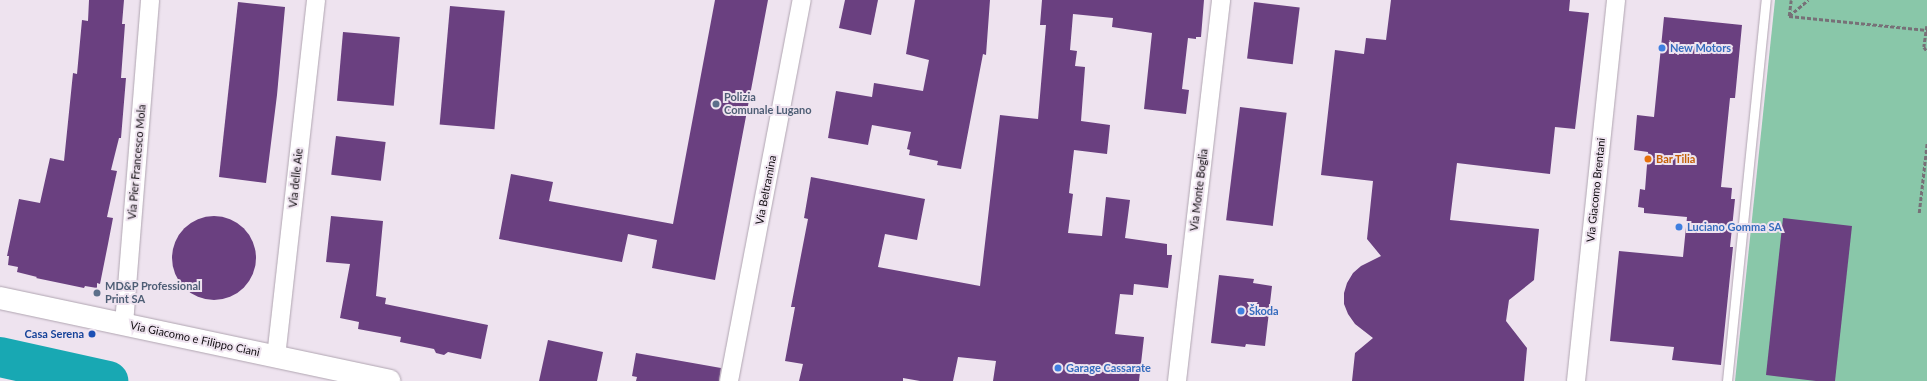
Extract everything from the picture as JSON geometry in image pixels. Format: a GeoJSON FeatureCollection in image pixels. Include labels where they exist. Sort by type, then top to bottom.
{"type":"FeatureCollection","features":[{"type":"Feature","properties":{"kind":"main road","name":"Via Giacomo e Filippo Ciani"},"geometry":{"type":"LineString","coordinates":[[0,298],[389,381]]}},
{"type":"Feature","properties":{"kind":"street","name":"Via Pier Francesco Mola"},"geometry":{"type":"LineString","coordinates":[[124,324],[150,0]]}},
{"type":"Feature","properties":{"kind":"street","name":"Via delle Aie"},"geometry":{"type":"LineString","coordinates":[[276,357],[316,0]]}},
{"type":"Feature","properties":{"kind":"street","name":"Via Beltramina"},"geometry":{"type":"LineString","coordinates":[[729,381],[802,0]]}},
{"type":"Feature","properties":{"kind":"street","name":"Via Monte Boglia"},"geometry":{"type":"LineString","coordinates":[[1177,381],[1221,0]]}},
{"type":"Feature","properties":{"kind":"street","name":"Via Giacomo Brentani"},"geometry":{"type":"LineString","coordinates":[[1576,381],[1616,0]]}},
{"type":"Feature","properties":{"kind":"lane"},"geometry":{"type":"LineString","coordinates":[[1727,381],[1766,0]]}},
{"type":"Feature","properties":{"kind":"path"},"geometry":{"type":"LineString","coordinates":[[1789,16],[1791,0]]}},
{"type":"Feature","properties":{"kind":"path"},"geometry":{"type":"LineString","coordinates":[[1789,16],[1808,0]]}},
{"type":"Feature","properties":{"kind":"path"},"geometry":{"type":"LineString","coordinates":[[1789,16],[1927,30]]}},
{"type":"Feature","properties":{"kind":"path"},"geometry":{"type":"LineString","coordinates":[[1927,26],[1924,47],[1927,51]]}},
{"type":"Feature","properties":{"kind":"path"},"geometry":{"type":"LineString","coordinates":[[1919,213],[1927,143]]}},
{"type":"Feature","properties":{"kind":"green space"},"geometry":{"type":"Polygon","coordinates":[[[1775,0],[1927,0],[1927,381],[1735,381],[1775,0]]]}},
{"type":"Feature","properties":{"kind":"building"},"geometry":{"type":"Polygon","coordinates":[[[89,0],[124,0],[122,24],[125,24],[121,78],[126,78],[121,138],[119,138],[111,170],[117,171],[107,217],[113,218],[100,284],[97,283],[97,288],[85,286],[84,288],[36,278],[37,277],[17,272],[18,267],[8,265],[9,256],[7,256],[19,199],[40,203],[50,158],[64,161],[73,73],[77,74],[82,20],[88,21],[89,0]]]}},
{"type":"Feature","properties":{"kind":"building"},"geometry":{"type":"Polygon","coordinates":[[[715,0],[768,0],[715,280],[652,268],[657,240],[628,234],[622,262],[499,239],[511,174],[553,182],[549,201],[673,224],[715,0]]]}},
{"type":"Feature","properties":{"kind":"building"},"geometry":{"type":"Polygon","coordinates":[[[845,0],[878,0],[871,35],[839,28],[845,0]]]}},
{"type":"Feature","properties":{"kind":"building"},"geometry":{"type":"Polygon","coordinates":[[[915,0],[990,0],[986,55],[983,54],[961,169],[937,165],[938,161],[909,155],[910,150],[907,149],[911,132],[872,125],[868,145],[828,138],[836,91],[872,97],[874,83],[923,91],[929,60],[906,54],[915,0]]]}},
{"type":"Feature","properties":{"kind":"building"},"geometry":{"type":"Polygon","coordinates":[[[1042,0],[1204,0],[1201,37],[1196,37],[1196,39],[1188,38],[1182,89],[1189,90],[1186,114],[1144,109],[1152,33],[1112,27],[1113,18],[1073,14],[1070,50],[1077,51],[1075,66],[1085,67],[1081,121],[1110,125],[1107,154],[1074,150],[1069,193],[1073,194],[1068,233],[1102,236],[1106,197],[1130,200],[1125,238],[1167,244],[1167,255],[1172,255],[1168,288],[1134,284],[1133,295],[1120,294],[1115,334],[1144,337],[1139,381],[993,381],[996,361],[958,357],[953,381],[920,381],[903,378],[903,381],[799,381],[803,364],[785,361],[795,307],[791,307],[808,219],[804,218],[811,177],[925,199],[917,240],[885,234],[878,267],[980,286],[1000,115],[1038,119],[1046,25],[1040,25],[1042,0]]]}},
{"type":"Feature","properties":{"kind":"building"},"geometry":{"type":"Polygon","coordinates":[[[1391,0],[1570,0],[1569,11],[1589,13],[1575,129],[1555,127],[1550,174],[1457,163],[1450,220],[1539,229],[1534,280],[1509,300],[1506,321],[1527,348],[1524,381],[1352,381],[1355,353],[1373,338],[1355,324],[1348,314],[1344,304],[1344,293],[1347,283],[1353,273],[1361,266],[1381,256],[1367,239],[1373,181],[1321,175],[1335,50],[1364,54],[1366,38],[1386,40],[1391,0]]]}},
{"type":"Feature","properties":{"kind":"building"},"geometry":{"type":"Polygon","coordinates":[[[238,2],[285,7],[277,95],[266,183],[219,177],[238,2]]]}},
{"type":"Feature","properties":{"kind":"building"},"geometry":{"type":"Polygon","coordinates":[[[1254,2],[1300,8],[1293,64],[1247,59],[1254,2]]]}},
{"type":"Feature","properties":{"kind":"building"},"geometry":{"type":"Polygon","coordinates":[[[450,6],[505,11],[494,129],[440,125],[450,6]]]}},
{"type":"Feature","properties":{"kind":"building"},"geometry":{"type":"Polygon","coordinates":[[[1664,17],[1742,25],[1735,98],[1730,98],[1721,187],[1732,188],[1731,199],[1735,199],[1730,247],[1733,247],[1721,365],[1672,360],[1674,347],[1610,341],[1619,251],[1683,257],[1687,217],[1644,213],[1644,208],[1638,207],[1640,189],[1645,190],[1648,152],[1634,150],[1637,115],[1654,117],[1664,17]]]}},
{"type":"Feature","properties":{"kind":"building"},"geometry":{"type":"Polygon","coordinates":[[[343,32],[400,37],[394,106],[337,101],[343,32]]]}},
{"type":"Feature","properties":{"kind":"building"},"geometry":{"type":"Polygon","coordinates":[[[1240,107],[1287,113],[1273,226],[1226,220],[1240,107]]]}},
{"type":"Feature","properties":{"kind":"building"},"geometry":{"type":"Polygon","coordinates":[[[336,136],[386,142],[381,181],[331,175],[336,136]]]}},
{"type":"Feature","properties":{"kind":"building"},"geometry":{"type":"Polygon","coordinates":[[[206,216],[222,216],[238,223],[249,234],[256,250],[256,266],[253,274],[244,288],[238,293],[222,300],[206,300],[190,293],[179,282],[172,266],[172,250],[179,234],[190,223],[206,216]]]}},
{"type":"Feature","properties":{"kind":"building"},"geometry":{"type":"Polygon","coordinates":[[[331,216],[383,221],[376,296],[386,298],[385,304],[488,325],[481,359],[448,352],[444,355],[436,353],[434,349],[400,342],[401,337],[358,329],[359,322],[340,318],[350,264],[326,262],[331,216]]]}},
{"type":"Feature","properties":{"kind":"building"},"geometry":{"type":"Polygon","coordinates":[[[1783,218],[1852,226],[1835,381],[1816,381],[1766,375],[1783,218]]]}},
{"type":"Feature","properties":{"kind":"building"},"geometry":{"type":"Polygon","coordinates":[[[1219,275],[1254,279],[1253,283],[1272,286],[1265,346],[1246,344],[1245,347],[1211,343],[1219,275]]]}},
{"type":"Feature","properties":{"kind":"building"},"geometry":{"type":"Polygon","coordinates":[[[548,340],[603,352],[597,381],[539,381],[548,340]]]}},
{"type":"Feature","properties":{"kind":"building"},"geometry":{"type":"Polygon","coordinates":[[[636,353],[721,368],[719,381],[636,381],[637,377],[632,376],[636,353]]]}},
{"type":"Feature","properties":{"kind":"waterway"},"geometry":{"type":"LineString","coordinates":[[0,357],[108,381]]}},
{"type":"Feature","properties":{"kind":"place","name":"New Motors"},"geometry":{"type":"Point","coordinates":[1662,48]}},
{"type":"Feature","properties":{"kind":"place","name":"Polizia Comunale Lugano"},"geometry":{"type":"Point","coordinates":[716,104]}},
{"type":"Feature","properties":{"kind":"place","name":"Bar Tilia"},"geometry":{"type":"Point","coordinates":[1648,159]}},
{"type":"Feature","properties":{"kind":"place","name":"Luciano Gomma SA"},"geometry":{"type":"Point","coordinates":[1679,227]}},
{"type":"Feature","properties":{"kind":"place","name":"MD&P Professional Print SA"},"geometry":{"type":"Point","coordinates":[97,293]}},
{"type":"Feature","properties":{"kind":"place","name":"Škoda"},"geometry":{"type":"Point","coordinates":[1241,311]}},
{"type":"Feature","properties":{"kind":"place","name":"Casa Serena"},"geometry":{"type":"Point","coordinates":[92,334]}},
{"type":"Feature","properties":{"kind":"place","name":"Garage Cassarate"},"geometry":{"type":"Point","coordinates":[1058,368]}}]}
